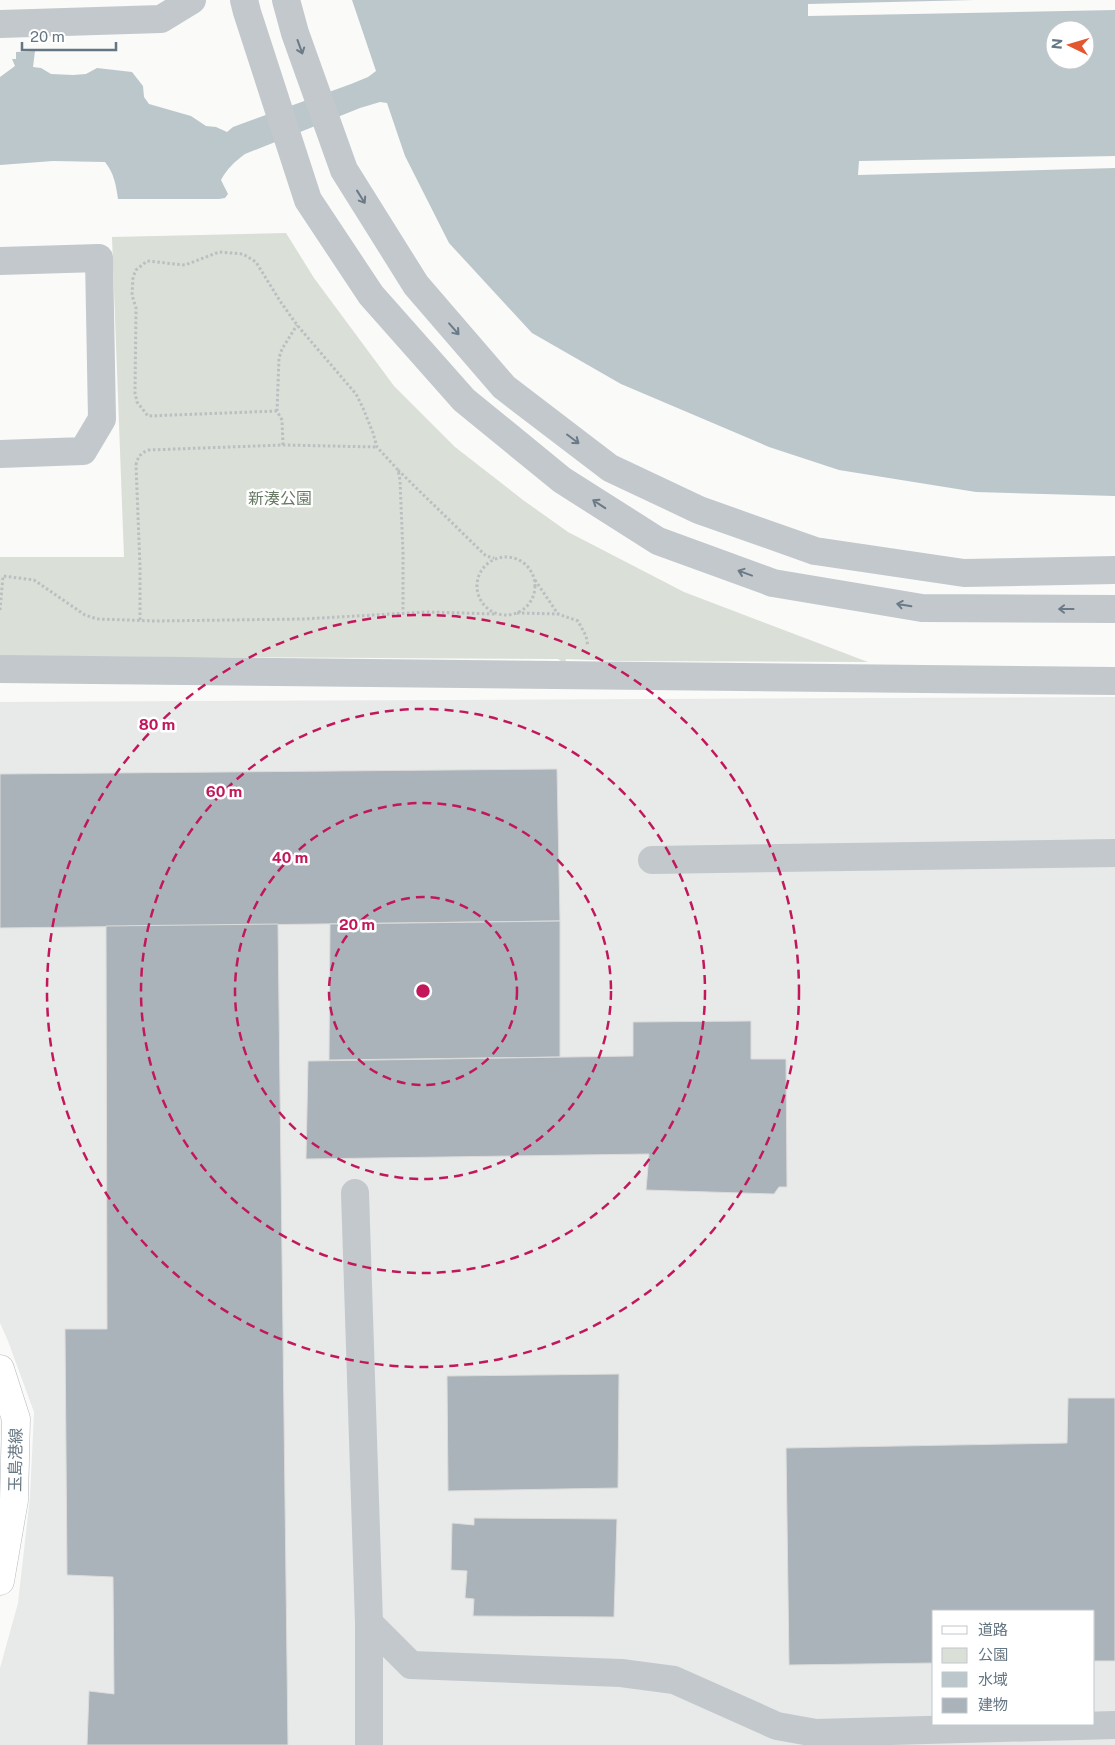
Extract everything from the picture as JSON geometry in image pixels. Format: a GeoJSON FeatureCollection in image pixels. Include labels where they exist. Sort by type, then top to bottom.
{"type":"FeatureCollection","features":[{"type":"Feature","properties":{"kind":"main road","name":"玉島港線"},"geometry":{"type":"LineString","coordinates":[[0,1369],[16,1419],[14,1500],[0,1581]]}},
{"type":"Feature","properties":{"kind":"street"},"geometry":{"type":"LineString","coordinates":[[0,24],[161,19],[192,0]]}},
{"type":"Feature","properties":{"kind":"street"},"geometry":{"type":"LineString","coordinates":[[244,0],[308,200],[371,295],[464,400],[562,480],[658,541],[773,583],[922,608],[1115,609]]}},
{"type":"Feature","properties":{"kind":"street"},"geometry":{"type":"LineString","coordinates":[[286,0],[295,33],[344,170],[416,285],[504,387],[610,468],[699,510],[815,551],[964,573],[1115,570]]}},
{"type":"Feature","properties":{"kind":"street"},"geometry":{"type":"LineString","coordinates":[[0,261],[99,258],[102,419],[82,451],[0,454]]}},
{"type":"Feature","properties":{"kind":"street"},"geometry":{"type":"LineString","coordinates":[[0,670],[1115,681]]}},
{"type":"Feature","properties":{"kind":"street"},"geometry":{"type":"LineString","coordinates":[[652,860],[1115,853]]}},
{"type":"Feature","properties":{"kind":"street"},"geometry":{"type":"LineString","coordinates":[[355,1193],[369,1624],[369,1745]]}},
{"type":"Feature","properties":{"kind":"street"},"geometry":{"type":"LineString","coordinates":[[369,1624],[411,1665],[621,1673],[674,1680],[777,1726],[816,1733],[1053,1735],[1115,1725]]}},
{"type":"Feature","properties":{"kind":"path"},"geometry":{"type":"LineString","coordinates":[[277,411],[148,416],[137,402],[135,393],[136,308],[132,294],[133,277],[136,270],[147,261],[185,265],[219,252],[243,254],[256,262],[297,325],[356,394],[364,408],[377,447],[486,556],[494,559]]}},
{"type":"Feature","properties":{"kind":"path"},"geometry":{"type":"LineString","coordinates":[[283,445],[282,420],[277,411],[279,358],[282,349],[297,325]]}},
{"type":"Feature","properties":{"kind":"path"},"geometry":{"type":"LineString","coordinates":[[140,620],[138,458],[142,453],[149,450],[190,450],[283,445],[377,447]]}},
{"type":"Feature","properties":{"kind":"path"},"geometry":{"type":"LineString","coordinates":[[398,470],[403,553],[403,612]]}},
{"type":"Feature","properties":{"kind":"path"},"geometry":{"type":"LineString","coordinates":[[558,614],[534,580],[530,570],[514,558],[494,559],[486,564],[480,572],[476,582],[477,592],[481,602],[487,609],[503,616],[558,614],[578,621],[586,636],[590,652]]}},
{"type":"Feature","properties":{"kind":"path"},"geometry":{"type":"LineString","coordinates":[[0,610],[2,576],[34,580],[85,615],[97,619],[303,619],[403,612],[496,614]]}},
{"type":"Feature","properties":{"kind":"path"},"geometry":{"type":"LineString","coordinates":[[517,614],[532,600],[535,590],[534,580]]}},
{"type":"Feature","properties":{"kind":"shaded area"},"geometry":{"type":"Polygon","coordinates":[[[1115,697],[1115,1745],[0,1745],[0,1668],[18,1603],[30,1497],[34,1412],[0,1323],[0,702],[1115,697]]]}},
{"type":"Feature","properties":{"kind":"green space","name":"新湊公園"},"geometry":{"type":"Polygon","coordinates":[[[286,233],[314,278],[394,386],[455,447],[523,500],[568,532],[684,592],[868,662],[566,659],[565,664],[558,659],[0,656],[0,557],[124,557],[112,237],[286,233]]]}},
{"type":"Feature","properties":{"kind":"water"},"geometry":{"type":"Polygon","coordinates":[[[352,0],[1115,0],[1115,496],[976,492],[839,470],[769,447],[621,384],[532,333],[449,243],[405,156],[387,103],[380,102],[360,108],[245,154],[231,166],[221,180],[228,194],[225,198],[219,199],[118,199],[113,175],[105,162],[53,161],[0,165],[0,77],[15,66],[12,59],[16,59],[16,52],[35,51],[33,67],[41,68],[51,74],[86,74],[97,68],[132,72],[143,86],[144,97],[149,104],[191,116],[206,126],[216,127],[227,132],[233,127],[368,77],[376,71],[352,0]]]}},
{"type":"Feature","properties":{"kind":"pier"},"geometry":{"type":"Polygon","coordinates":[[[974,0],[1115,0],[1115,10],[808,16],[808,4],[974,0]]]}},
{"type":"Feature","properties":{"kind":"pier"},"geometry":{"type":"Polygon","coordinates":[[[1115,156],[1115,168],[858,175],[859,161],[1115,156]]]}},
{"type":"Feature","properties":{"kind":"building"},"geometry":{"type":"Polygon","coordinates":[[[557,769],[560,921],[0,928],[0,774],[557,769]]]}},
{"type":"Feature","properties":{"kind":"building"},"geometry":{"type":"Polygon","coordinates":[[[560,921],[560,1057],[329,1060],[330,924],[560,921]]]}},
{"type":"Feature","properties":{"kind":"building"},"geometry":{"type":"Polygon","coordinates":[[[278,924],[288,1745],[87,1745],[89,1691],[114,1694],[113,1577],[67,1575],[65,1329],[107,1329],[106,926],[278,924]]]}},
{"type":"Feature","properties":{"kind":"building"},"geometry":{"type":"Polygon","coordinates":[[[751,1021],[751,1059],[786,1059],[787,1187],[779,1187],[774,1194],[646,1190],[649,1154],[306,1159],[308,1061],[633,1056],[633,1022],[751,1021]]]}},
{"type":"Feature","properties":{"kind":"building"},"geometry":{"type":"Polygon","coordinates":[[[619,1374],[618,1488],[448,1491],[447,1376],[619,1374]]]}},
{"type":"Feature","properties":{"kind":"building"},"geometry":{"type":"Polygon","coordinates":[[[1068,1398],[1115,1398],[1115,1661],[1095,1661],[1095,1610],[932,1610],[932,1663],[789,1665],[786,1448],[1067,1443],[1068,1398]]]}},
{"type":"Feature","properties":{"kind":"building"},"geometry":{"type":"Polygon","coordinates":[[[474,1518],[617,1519],[614,1617],[473,1616],[474,1599],[465,1598],[467,1571],[451,1570],[452,1523],[474,1525],[474,1518]]]}}]}
